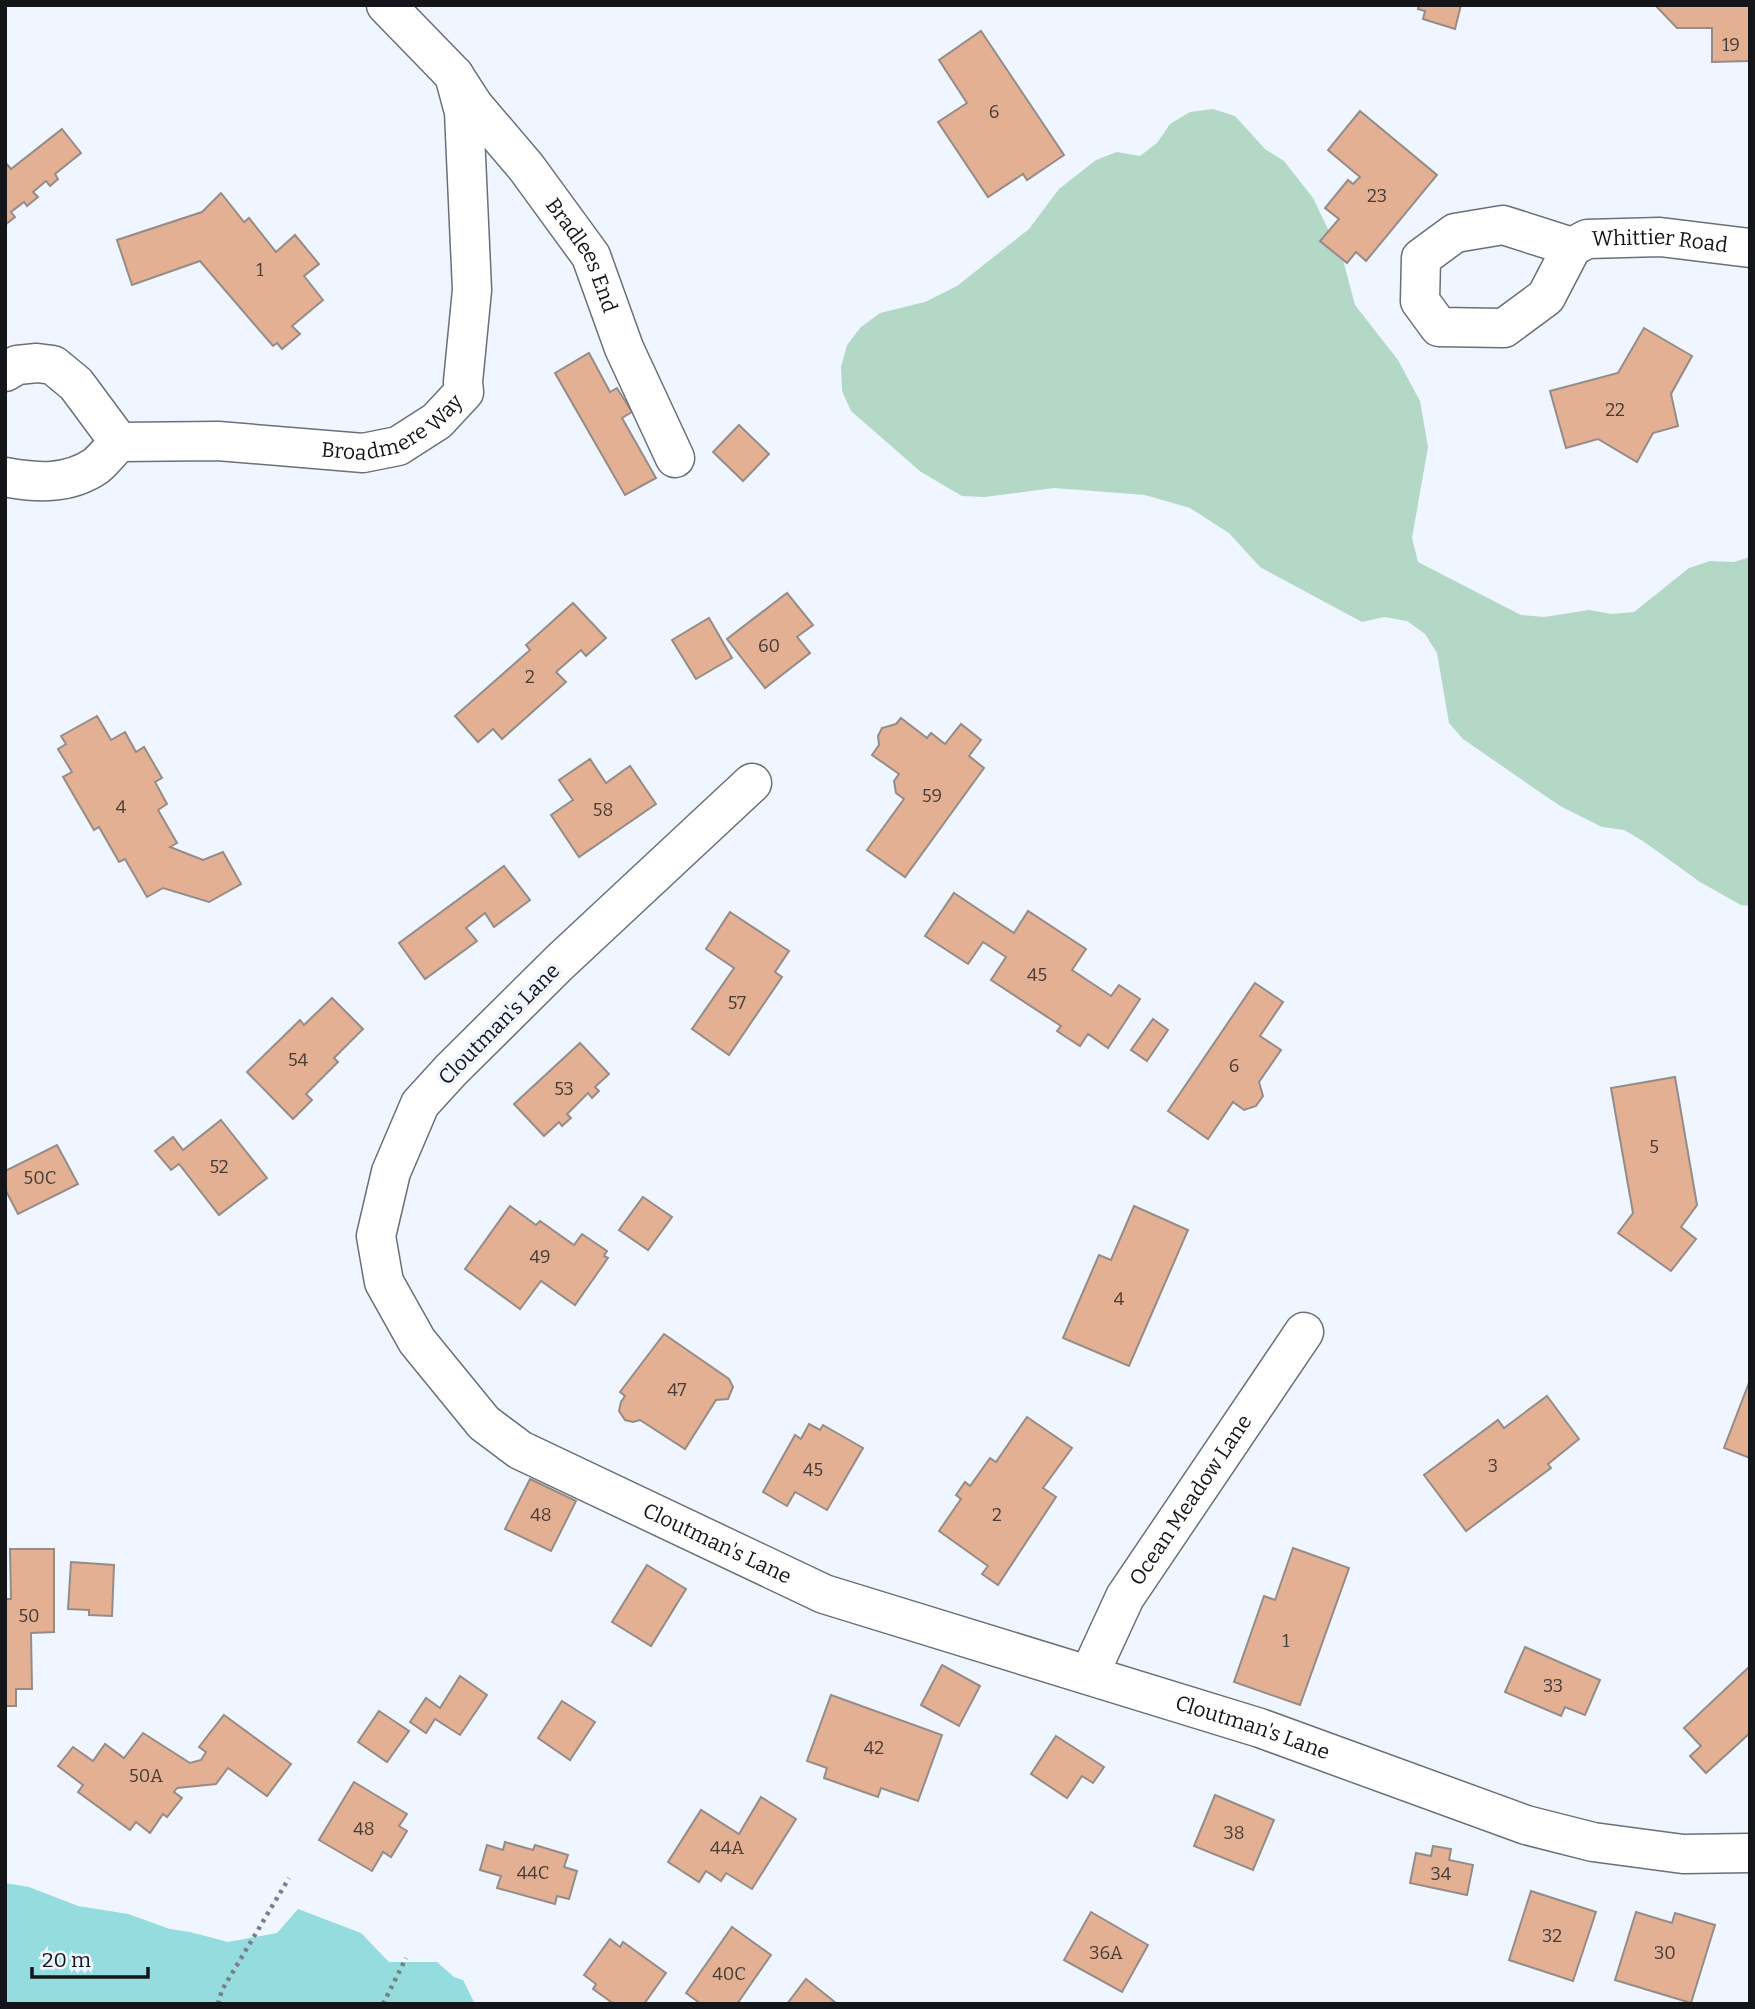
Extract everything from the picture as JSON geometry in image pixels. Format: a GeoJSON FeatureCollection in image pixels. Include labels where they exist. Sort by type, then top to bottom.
{"type":"FeatureCollection","features":[{"type":"Feature","properties":{"kind":"street","name":"Bradlees End"},"geometry":{"type":"LineString","coordinates":[[386,5],[401,24],[454,75],[474,106],[526,167],[591,256],[624,348],[675,458]]}},
{"type":"Feature","properties":{"kind":"street","name":"Broadmere Way"},"geometry":{"type":"LineString","coordinates":[[119,442],[218,441],[363,453],[398,446],[437,421],[464,392],[472,290],[464,112],[454,75]]}},
{"type":"Feature","properties":{"kind":"street","name":"Whittier Road"},"geometry":{"type":"LineString","coordinates":[[1572,247],[1587,239],[1660,237],[1750,248]]}},
{"type":"Feature","properties":{"kind":"street"},"geometry":{"type":"LineString","coordinates":[[5,372],[17,365],[53,365],[76,384],[119,442],[95,466],[70,478],[36,483],[5,477]]}},
{"type":"Feature","properties":{"kind":"street","name":"Cloutman's Lane"},"geometry":{"type":"LineString","coordinates":[[752,783],[479,1041],[420,1104],[391,1172],[376,1236],[384,1282],[417,1341],[484,1423],[520,1450],[824,1594],[1260,1728],[1526,1825],[1593,1842],[1683,1854],[1750,1853]]}},
{"type":"Feature","properties":{"kind":"street","name":"Ocean Meadow Lane"},"geometry":{"type":"LineString","coordinates":[[1089,1675],[1125,1597],[1304,1332]]}},
{"type":"Feature","properties":{"kind":"path"},"geometry":{"type":"LineString","coordinates":[[218,2004],[222,1990],[289,1878]]}},
{"type":"Feature","properties":{"kind":"path"},"geometry":{"type":"LineString","coordinates":[[383,2004],[406,1958]]}},
{"type":"Feature","properties":{"kind":"green space"},"geometry":{"type":"Polygon","coordinates":[[[1213,109],[1235,116],[1265,149],[1284,161],[1313,198],[1343,260],[1355,305],[1398,360],[1420,401],[1428,447],[1412,538],[1418,562],[1521,615],[1544,617],[1589,610],[1612,614],[1634,612],[1689,568],[1710,561],[1734,562],[1750,557],[1750,906],[1741,905],[1700,882],[1624,830],[1602,827],[1560,806],[1463,739],[1449,723],[1437,653],[1425,634],[1407,621],[1384,617],[1362,622],[1260,567],[1229,533],[1190,508],[1145,495],[1054,488],[984,497],[962,496],[921,472],[851,411],[842,391],[841,367],[847,345],[861,327],[880,313],[925,302],[957,286],[1029,229],[1059,189],[1096,160],[1117,152],[1140,156],[1157,143],[1170,124],[1190,112],[1213,109]]]}},
{"type":"Feature","properties":{"kind":"water"},"geometry":{"type":"Polygon","coordinates":[[[5,1883],[29,1887],[78,1906],[128,1914],[170,1929],[228,1942],[277,1933],[298,1909],[361,1933],[389,1962],[437,1962],[454,1977],[463,1980],[475,2004],[5,2004],[5,1883]]]}},
{"type":"Feature","properties":{"kind":"building"},"geometry":{"type":"Polygon","coordinates":[[[1419,5],[1461,5],[1455,29],[1423,19],[1425,11],[1418,9],[1419,5]]]}},
{"type":"Feature","properties":{"kind":"building"},"geometry":{"type":"Polygon","coordinates":[[[1655,5],[1750,5],[1750,61],[1712,62],[1712,28],[1677,28],[1655,5]]]}},
{"type":"Feature","properties":{"kind":"building"},"geometry":{"type":"Polygon","coordinates":[[[981,31],[1064,155],[1027,180],[1023,174],[988,197],[938,122],[967,103],[939,60],[981,31]]]}},
{"type":"Feature","properties":{"kind":"building"},"geometry":{"type":"Polygon","coordinates":[[[1360,111],[1437,175],[1366,261],[1356,252],[1347,263],[1320,241],[1339,219],[1325,208],[1348,180],[1353,184],[1360,177],[1328,150],[1360,111]]]}},
{"type":"Feature","properties":{"kind":"building"},"geometry":{"type":"Polygon","coordinates":[[[62,129],[81,153],[55,174],[58,179],[50,186],[46,181],[33,192],[38,197],[27,206],[24,202],[11,212],[15,217],[5,225],[5,162],[11,169],[62,129]]]}},
{"type":"Feature","properties":{"kind":"building"},"geometry":{"type":"Polygon","coordinates":[[[221,193],[244,222],[249,218],[276,252],[295,235],[319,264],[304,276],[323,300],[292,326],[300,334],[282,349],[277,343],[273,346],[200,261],[132,285],[117,240],[202,212],[221,193]]]}},
{"type":"Feature","properties":{"kind":"building"},"geometry":{"type":"Polygon","coordinates":[[[1644,328],[1692,356],[1671,394],[1678,426],[1653,433],[1637,462],[1598,439],[1566,448],[1550,391],[1618,373],[1644,328]]]}},
{"type":"Feature","properties":{"kind":"building"},"geometry":{"type":"Polygon","coordinates":[[[589,353],[610,392],[617,388],[632,412],[622,418],[656,478],[625,495],[555,373],[589,353]]]}},
{"type":"Feature","properties":{"kind":"building"},"geometry":{"type":"Polygon","coordinates":[[[739,425],[769,454],[743,481],[713,452],[739,425]]]}},
{"type":"Feature","properties":{"kind":"building"},"geometry":{"type":"Polygon","coordinates":[[[787,593],[813,625],[797,637],[810,653],[765,688],[727,639],[787,593]]]}},
{"type":"Feature","properties":{"kind":"building"},"geometry":{"type":"Polygon","coordinates":[[[573,603],[606,638],[586,656],[581,650],[556,672],[566,682],[502,739],[493,729],[478,742],[455,716],[530,650],[526,645],[573,603]]]}},
{"type":"Feature","properties":{"kind":"building"},"geometry":{"type":"Polygon","coordinates":[[[709,618],[732,658],[696,679],[672,640],[709,618]]]}},
{"type":"Feature","properties":{"kind":"building"},"geometry":{"type":"Polygon","coordinates":[[[97,716],[111,740],[125,732],[136,752],[144,747],[162,778],[155,782],[167,804],[158,810],[177,843],[170,847],[203,860],[223,852],[241,884],[209,902],[163,888],[147,897],[125,859],[119,862],[99,827],[94,830],[63,777],[72,772],[58,749],[66,744],[61,736],[97,716]]]}},
{"type":"Feature","properties":{"kind":"building"},"geometry":{"type":"Polygon","coordinates":[[[901,718],[927,738],[931,733],[945,744],[961,724],[981,740],[969,756],[984,768],[905,877],[867,850],[904,799],[896,793],[894,781],[899,774],[872,755],[879,745],[878,736],[882,728],[896,724],[901,718]]]}},
{"type":"Feature","properties":{"kind":"building"},"geometry":{"type":"Polygon","coordinates":[[[590,759],[606,783],[630,766],[656,804],[579,857],[551,815],[573,800],[559,780],[590,759]]]}},
{"type":"Feature","properties":{"kind":"building"},"geometry":{"type":"Polygon","coordinates":[[[504,866],[530,900],[494,927],[485,913],[466,928],[477,941],[425,979],[399,943],[504,866]]]}},
{"type":"Feature","properties":{"kind":"building"},"geometry":{"type":"Polygon","coordinates":[[[954,893],[1014,933],[1028,911],[1086,949],[1072,970],[1111,996],[1119,985],[1140,999],[1108,1048],[1088,1034],[1080,1046],[1057,1031],[1061,1026],[991,980],[1006,957],[983,942],[968,964],[925,936],[954,893]]]}},
{"type":"Feature","properties":{"kind":"building"},"geometry":{"type":"Polygon","coordinates":[[[730,912],[789,951],[775,972],[782,977],[729,1055],[692,1029],[734,968],[706,949],[730,912]]]}},
{"type":"Feature","properties":{"kind":"building"},"geometry":{"type":"Polygon","coordinates":[[[1255,983],[1283,1002],[1260,1036],[1281,1050],[1259,1082],[1263,1096],[1256,1106],[1244,1110],[1233,1102],[1208,1139],[1168,1111],[1255,983]]]}},
{"type":"Feature","properties":{"kind":"building"},"geometry":{"type":"Polygon","coordinates":[[[332,998],[363,1029],[334,1058],[338,1062],[306,1094],[312,1100],[293,1119],[247,1072],[300,1020],[304,1025],[332,998]]]}},
{"type":"Feature","properties":{"kind":"building"},"geometry":{"type":"Polygon","coordinates":[[[1153,1019],[1168,1030],[1147,1061],[1131,1050],[1153,1019]]]}},
{"type":"Feature","properties":{"kind":"building"},"geometry":{"type":"Polygon","coordinates":[[[580,1043],[609,1074],[595,1087],[599,1091],[592,1098],[588,1093],[567,1114],[571,1118],[562,1126],[559,1122],[544,1136],[514,1104],[580,1043]]]}},
{"type":"Feature","properties":{"kind":"building"},"geometry":{"type":"Polygon","coordinates":[[[1675,1077],[1697,1205],[1681,1227],[1696,1239],[1671,1271],[1618,1233],[1633,1213],[1611,1088],[1675,1077]]]}},
{"type":"Feature","properties":{"kind":"building"},"geometry":{"type":"Polygon","coordinates":[[[221,1120],[267,1178],[219,1215],[179,1164],[171,1170],[155,1151],[173,1137],[183,1150],[221,1120]]]}},
{"type":"Feature","properties":{"kind":"building"},"geometry":{"type":"Polygon","coordinates":[[[57,1145],[78,1184],[18,1214],[5,1189],[5,1171],[57,1145]]]}},
{"type":"Feature","properties":{"kind":"building"},"geometry":{"type":"Polygon","coordinates":[[[643,1197],[672,1217],[648,1250],[619,1230],[643,1197]]]}},
{"type":"Feature","properties":{"kind":"building"},"geometry":{"type":"Polygon","coordinates":[[[510,1206],[536,1225],[540,1221],[574,1245],[582,1234],[607,1251],[604,1256],[608,1258],[575,1305],[541,1281],[520,1309],[465,1269],[510,1206]]]}},
{"type":"Feature","properties":{"kind":"building"},"geometry":{"type":"Polygon","coordinates":[[[1134,1206],[1188,1230],[1129,1366],[1063,1338],[1099,1255],[1111,1260],[1134,1206]]]}},
{"type":"Feature","properties":{"kind":"building"},"geometry":{"type":"Polygon","coordinates":[[[664,1334],[729,1379],[733,1387],[728,1399],[716,1400],[685,1449],[640,1420],[625,1420],[619,1411],[625,1396],[620,1392],[664,1334]]]}},
{"type":"Feature","properties":{"kind":"building"},"geometry":{"type":"Polygon","coordinates":[[[1750,1380],[1750,1458],[1724,1448],[1750,1380]]]}},
{"type":"Feature","properties":{"kind":"building"},"geometry":{"type":"Polygon","coordinates":[[[1547,1396],[1579,1439],[1548,1464],[1551,1468],[1466,1531],[1424,1475],[1498,1420],[1504,1428],[1547,1396]]]}},
{"type":"Feature","properties":{"kind":"building"},"geometry":{"type":"Polygon","coordinates":[[[1027,1417],[1072,1448],[1043,1488],[1056,1497],[998,1585],[982,1574],[988,1566],[939,1531],[961,1499],[956,1495],[965,1482],[970,1486],[990,1458],[996,1462],[1027,1417]]]}},
{"type":"Feature","properties":{"kind":"building"},"geometry":{"type":"Polygon","coordinates":[[[809,1424],[820,1430],[823,1425],[863,1448],[827,1510],[795,1492],[787,1506],[763,1492],[795,1435],[801,1439],[809,1424]]]}},
{"type":"Feature","properties":{"kind":"building"},"geometry":{"type":"Polygon","coordinates":[[[530,1479],[576,1501],[551,1551],[505,1529],[530,1479]]]}},
{"type":"Feature","properties":{"kind":"building"},"geometry":{"type":"Polygon","coordinates":[[[1293,1548],[1349,1568],[1300,1705],[1234,1682],[1264,1596],[1275,1600],[1293,1548]]]}},
{"type":"Feature","properties":{"kind":"building"},"geometry":{"type":"Polygon","coordinates":[[[10,1549],[54,1549],[54,1632],[31,1633],[32,1689],[16,1689],[16,1706],[5,1706],[5,1599],[11,1599],[10,1549]]]}},
{"type":"Feature","properties":{"kind":"building"},"geometry":{"type":"Polygon","coordinates":[[[71,1562],[114,1565],[112,1616],[89,1615],[89,1610],[68,1609],[71,1562]]]}},
{"type":"Feature","properties":{"kind":"building"},"geometry":{"type":"Polygon","coordinates":[[[647,1565],[686,1589],[651,1646],[612,1622],[647,1565]]]}},
{"type":"Feature","properties":{"kind":"building"},"geometry":{"type":"Polygon","coordinates":[[[1525,1647],[1600,1680],[1585,1715],[1565,1707],[1561,1716],[1505,1692],[1525,1647]]]}},
{"type":"Feature","properties":{"kind":"building"},"geometry":{"type":"Polygon","coordinates":[[[942,1665],[980,1686],[959,1726],[921,1705],[942,1665]]]}},
{"type":"Feature","properties":{"kind":"building"},"geometry":{"type":"Polygon","coordinates":[[[1750,1666],[1750,1733],[1706,1773],[1690,1756],[1701,1746],[1684,1728],[1750,1666]]]}},
{"type":"Feature","properties":{"kind":"building"},"geometry":{"type":"Polygon","coordinates":[[[460,1676],[487,1695],[460,1735],[435,1719],[426,1733],[410,1722],[426,1698],[440,1708],[460,1676]]]}},
{"type":"Feature","properties":{"kind":"building"},"geometry":{"type":"Polygon","coordinates":[[[831,1695],[942,1735],[918,1801],[881,1788],[878,1797],[824,1778],[827,1768],[807,1761],[831,1695]]]}},
{"type":"Feature","properties":{"kind":"building"},"geometry":{"type":"Polygon","coordinates":[[[562,1701],[595,1722],[570,1760],[538,1738],[562,1701]]]}},
{"type":"Feature","properties":{"kind":"building"},"geometry":{"type":"Polygon","coordinates":[[[379,1711],[409,1731],[387,1762],[358,1742],[379,1711]]]}},
{"type":"Feature","properties":{"kind":"building"},"geometry":{"type":"Polygon","coordinates":[[[224,1715],[291,1764],[267,1796],[228,1768],[216,1784],[177,1788],[174,1792],[182,1798],[167,1817],[163,1814],[150,1833],[136,1822],[130,1830],[78,1792],[83,1785],[58,1766],[73,1747],[93,1761],[105,1744],[124,1758],[143,1733],[190,1763],[201,1760],[206,1752],[199,1747],[224,1715]]]}},
{"type":"Feature","properties":{"kind":"building"},"geometry":{"type":"Polygon","coordinates":[[[1056,1736],[1104,1767],[1093,1783],[1082,1776],[1067,1798],[1031,1774],[1056,1736]]]}},
{"type":"Feature","properties":{"kind":"building"},"geometry":{"type":"Polygon","coordinates":[[[354,1782],[407,1814],[399,1826],[407,1831],[391,1857],[383,1852],[372,1871],[319,1840],[354,1782]]]}},
{"type":"Feature","properties":{"kind":"building"},"geometry":{"type":"Polygon","coordinates":[[[1215,1795],[1274,1820],[1253,1870],[1194,1846],[1215,1795]]]}},
{"type":"Feature","properties":{"kind":"building"},"geometry":{"type":"Polygon","coordinates":[[[761,1797],[796,1819],[752,1889],[726,1873],[721,1881],[706,1871],[699,1882],[668,1862],[701,1810],[739,1834],[761,1797]]]}},
{"type":"Feature","properties":{"kind":"building"},"geometry":{"type":"Polygon","coordinates":[[[505,1842],[533,1850],[535,1845],[568,1855],[564,1867],[577,1871],[569,1899],[557,1896],[555,1904],[497,1888],[501,1876],[480,1870],[487,1845],[503,1850],[505,1842]]]}},
{"type":"Feature","properties":{"kind":"building"},"geometry":{"type":"Polygon","coordinates":[[[1433,1846],[1451,1849],[1449,1860],[1473,1865],[1467,1895],[1410,1883],[1416,1853],[1431,1856],[1433,1846]]]}},
{"type":"Feature","properties":{"kind":"building"},"geometry":{"type":"Polygon","coordinates":[[[1531,1891],[1596,1912],[1573,1981],[1509,1960],[1531,1891]]]}},
{"type":"Feature","properties":{"kind":"building"},"geometry":{"type":"Polygon","coordinates":[[[1091,1912],[1148,1945],[1122,1992],[1064,1960],[1091,1912]]]}},
{"type":"Feature","properties":{"kind":"building"},"geometry":{"type":"Polygon","coordinates":[[[1636,1912],[1672,1923],[1675,1913],[1715,1925],[1691,2003],[1615,1980],[1636,1912]]]}},
{"type":"Feature","properties":{"kind":"building"},"geometry":{"type":"Polygon","coordinates":[[[732,1927],[771,1955],[737,2004],[701,2004],[686,1993],[732,1927]]]}},
{"type":"Feature","properties":{"kind":"building"},"geometry":{"type":"Polygon","coordinates":[[[610,1939],[620,1947],[623,1942],[666,1973],[644,2004],[614,2004],[593,1989],[596,1984],[584,1975],[610,1939]]]}},
{"type":"Feature","properties":{"kind":"building"},"geometry":{"type":"Polygon","coordinates":[[[806,1979],[836,2003],[836,2004],[787,2004],[806,1979]]]}}]}
